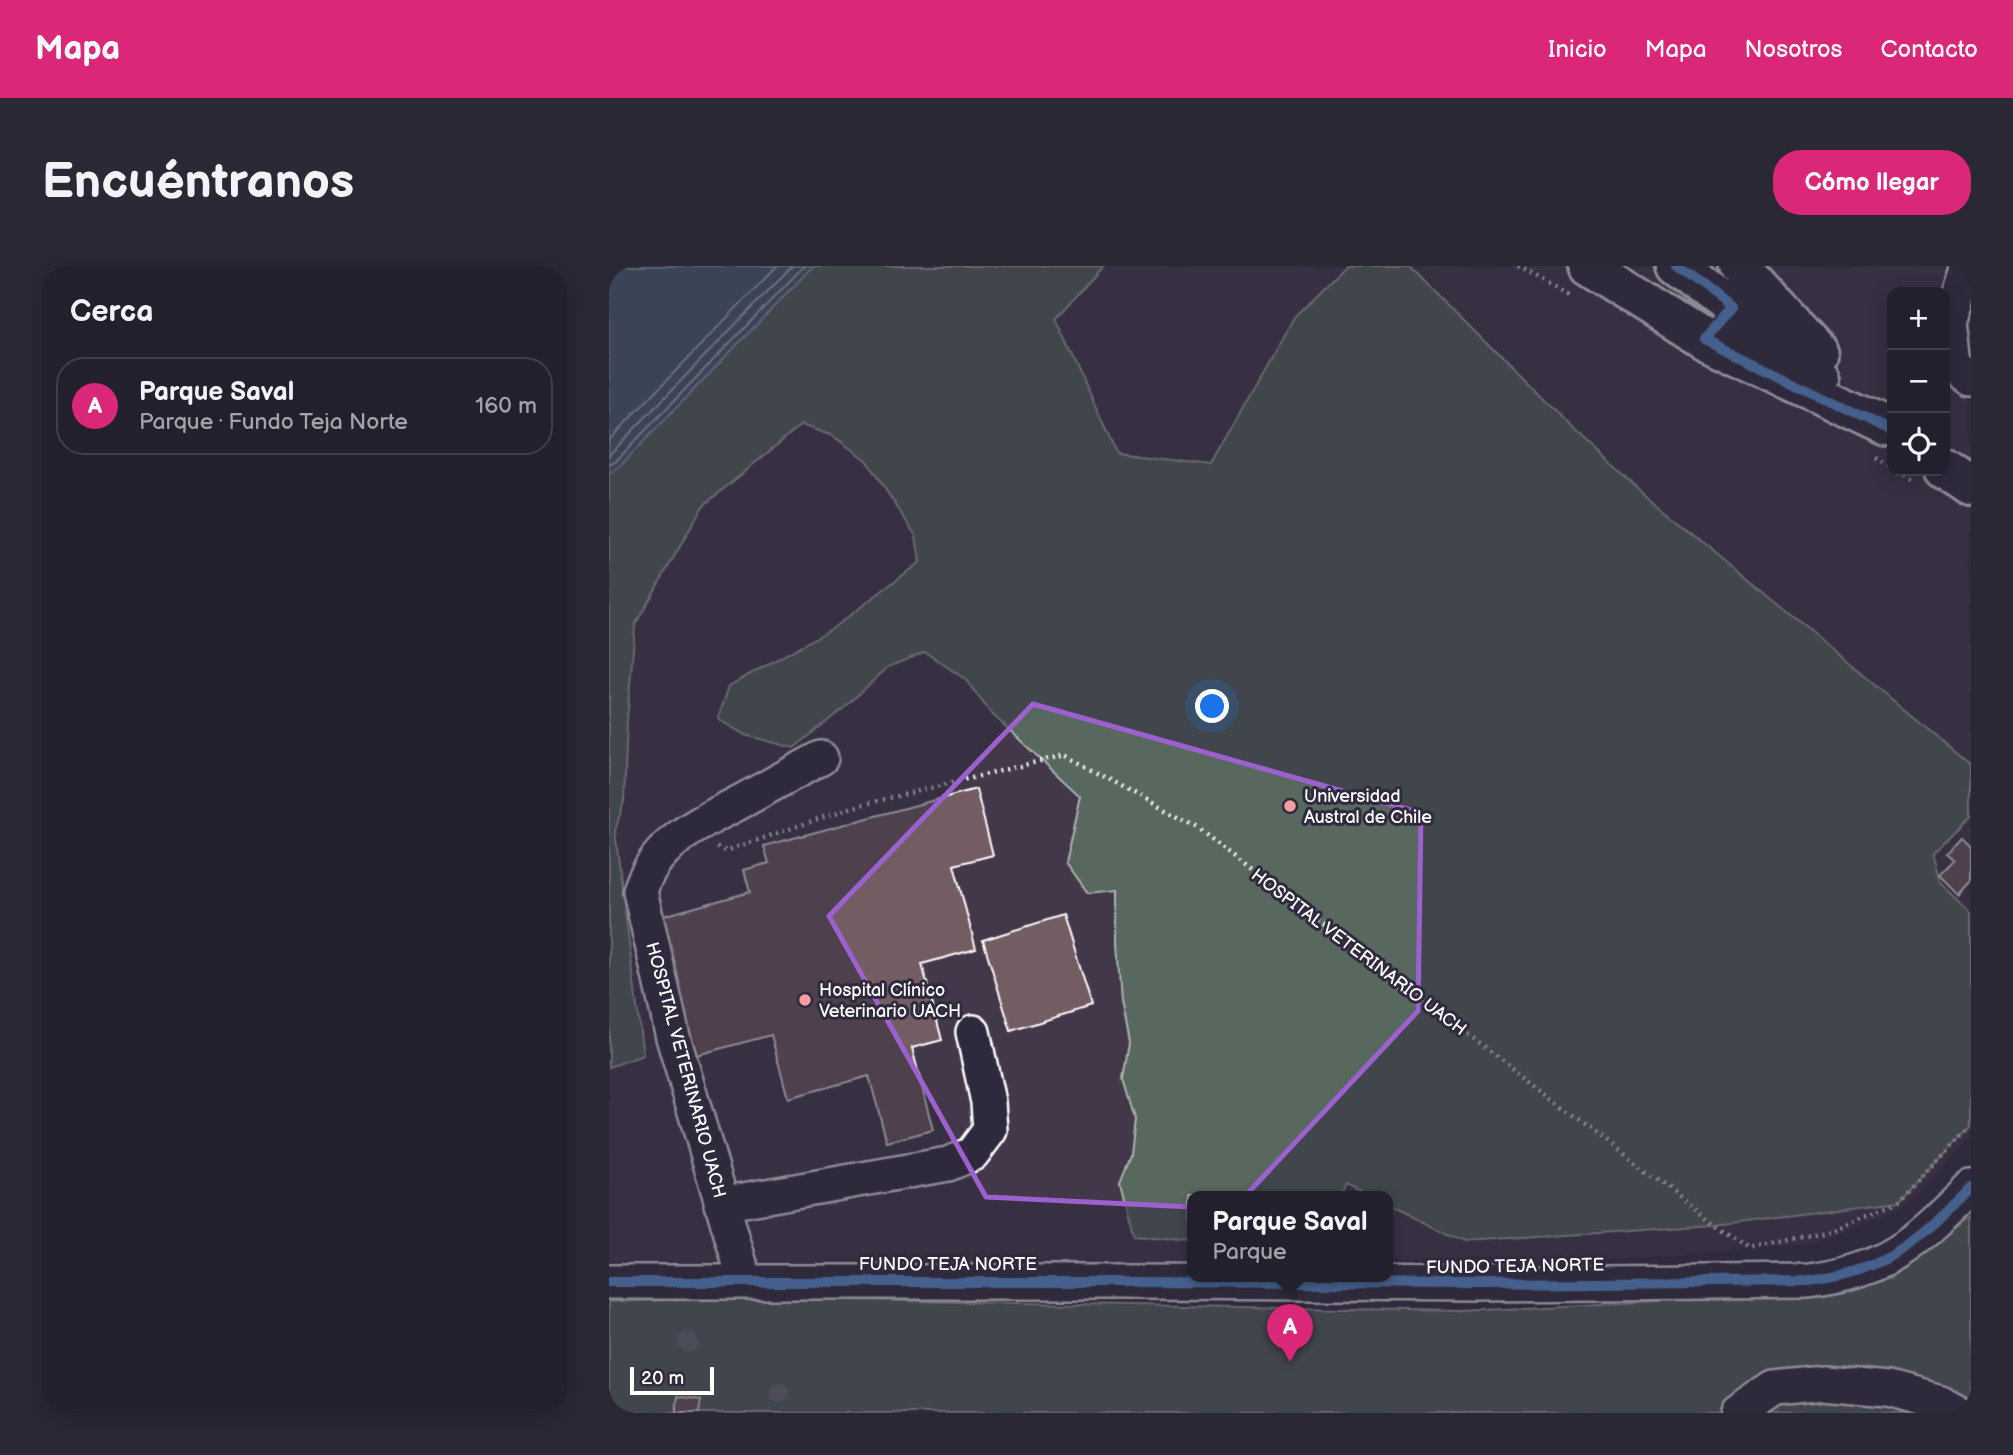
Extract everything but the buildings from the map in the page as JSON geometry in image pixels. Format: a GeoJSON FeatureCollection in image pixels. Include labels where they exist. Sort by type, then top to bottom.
{"type":"FeatureCollection","features":[{"type":"Feature","properties":{"kind":"main road"},"geometry":{"type":"LineString","coordinates":[[1588,266],[1704,339],[1887,428]]}},
{"type":"Feature","properties":{"kind":"main road"},"geometry":{"type":"LineString","coordinates":[[1676,266],[1887,427]]}},
{"type":"Feature","properties":{"kind":"main road"},"geometry":{"type":"LineString","coordinates":[[1739,266],[1887,427]]}},
{"type":"Feature","properties":{"kind":"main road"},"geometry":{"type":"LineString","coordinates":[[1950,473],[1971,488]]}},
{"type":"Feature","properties":{"kind":"street"},"geometry":{"type":"LineString","coordinates":[[1971,266],[1951,323],[1956,368],[1971,379]]}},
{"type":"Feature","properties":{"kind":"street","name":"HOSPITAL VETERINARIO UACH"},"geometry":{"type":"LineString","coordinates":[[745,1281],[673,1037],[640,891],[645,873],[660,853],[685,831],[821,758]]}},
{"type":"Feature","properties":{"kind":"street"},"geometry":{"type":"LineString","coordinates":[[722,1204],[948,1164],[972,1154],[990,1130],[988,1102],[973,1032]]}},
{"type":"Feature","properties":{"kind":"street","name":"FUNDO TEJA NORTE"},"geometry":{"type":"LineString","coordinates":[[609,1283],[745,1281],[1479,1284],[1809,1281],[1837,1277],[1890,1258],[1924,1234],[1971,1188]]}},
{"type":"Feature","properties":{"kind":"street"},"geometry":{"type":"LineString","coordinates":[[1738,1413],[1775,1388],[1823,1383],[1888,1389],[1941,1403],[1960,1413]]}},
{"type":"Feature","properties":{"kind":"highlighted area"},"geometry":{"type":"Polygon","coordinates":[[[1033,704],[1421,813],[1418,1011],[1233,1209],[986,1197],[829,916],[1033,704]]]}},
{"type":"Feature","properties":{"kind":"shaded area","name":"Universidad Austral de Chile"},"geometry":{"type":"Polygon","coordinates":[[[813,266],[1971,266],[1971,1138],[1907,1204],[1846,1230],[1801,1245],[1622,1259],[1393,1261],[1393,1191],[1187,1191],[1187,1263],[733,1263],[609,1267],[609,474],[619,467],[813,266]]]}},
{"type":"Feature","properties":{"kind":"green space","name":"Universidad Austral de Chile"},"geometry":{"type":"Polygon","coordinates":[[[813,266],[1103,266],[1056,319],[1116,453],[1211,465],[1294,317],[1345,266],[1410,266],[1573,429],[1637,488],[1971,765],[1971,816],[1933,853],[1941,883],[1971,911],[1971,1125],[1899,1201],[1716,1225],[1464,1242],[1393,1207],[1393,1191],[1358,1191],[1346,1185],[1343,1191],[1187,1191],[1187,1240],[1134,1235],[1120,1181],[1131,1153],[1135,1119],[1123,1079],[1129,1043],[1121,1003],[1117,890],[1087,893],[1065,862],[1080,796],[991,713],[965,679],[925,652],[888,667],[845,707],[794,748],[745,735],[718,719],[729,686],[833,628],[920,562],[916,536],[866,460],[833,436],[801,425],[703,506],[635,625],[624,801],[615,831],[643,1055],[609,1067],[609,474],[619,467],[813,266]]]}},
{"type":"Feature","properties":{"kind":"green space"},"geometry":{"type":"Polygon","coordinates":[[[1971,1217],[1971,1413],[609,1413],[609,1302],[738,1298],[1463,1311],[1781,1295],[1890,1279],[1971,1217]]]}},
{"type":"Feature","properties":{"kind":"water"},"geometry":{"type":"Polygon","coordinates":[[[609,266],[813,266],[619,467],[609,474],[609,266]]]}},
{"type":"Feature","properties":{"kind":"cycle path"},"geometry":{"type":"LineString","coordinates":[[1676,266],[1731,308],[1704,339],[1887,429]]}},
{"type":"Feature","properties":{"kind":"cycle path"},"geometry":{"type":"LineString","coordinates":[[609,1282],[1479,1284],[1809,1281],[1860,1270],[1899,1251],[1917,1239],[1971,1188]]}},
{"type":"Feature","properties":{"kind":"place","name":"Universidad Austral de Chile"},"geometry":{"type":"Point","coordinates":[1290,806]}},
{"type":"Feature","properties":{"kind":"place","name":"Hospital Clínico Veterinario UACH"},"geometry":{"type":"Point","coordinates":[805,1000]}},
{"type":"Feature","properties":{"kind":"place","name":"Parque Saval"},"geometry":{"type":"Point","coordinates":[1290,1362]}}]}
